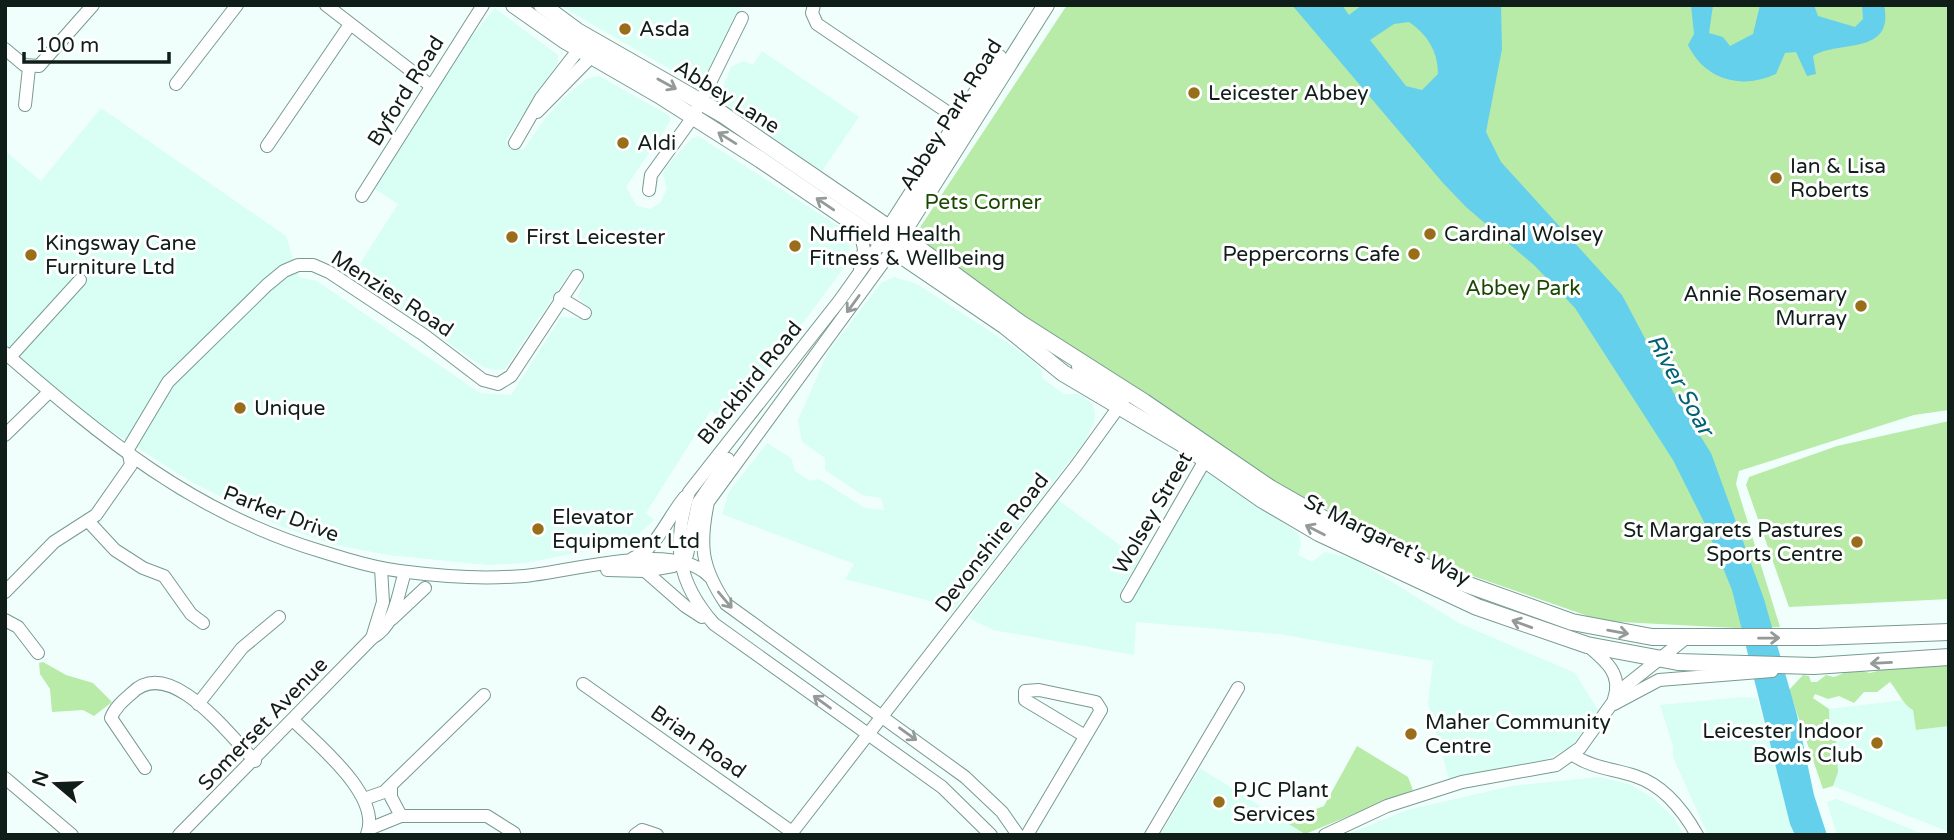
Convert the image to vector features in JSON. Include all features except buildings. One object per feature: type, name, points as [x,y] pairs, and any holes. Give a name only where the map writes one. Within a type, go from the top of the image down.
[{"type":"main road","name":"Abbey Lane","points":[[514,5],[538,12],[586,52],[693,117],[859,227],[891,239]]},
{"type":"main road","name":"Abbey Lane","points":[[520,5],[577,31],[672,87],[702,101],[891,239]]},
{"type":"main road","name":"Abbey Park Road","points":[[891,239],[1034,5]]},
{"type":"main road","name":"Abbey Park Road","points":[[963,123],[1046,5]]},
{"type":"main road","name":"St Margaret's Way","points":[[891,239],[1129,393],[1209,454],[1261,499],[1319,533],[1477,607],[1587,645],[1719,671],[1949,657]]},
{"type":"main road","name":"St Margaret's Way","points":[[891,239],[1063,373],[1118,407],[1209,454],[1300,507],[1449,578],[1572,622],[1633,634],[1721,638],[1949,632]]},
{"type":"street","points":[[27,67],[44,63],[93,5]]},
{"type":"street","points":[[176,84],[237,5]]},
{"type":"street","points":[[326,5],[349,26],[431,86]]},
{"type":"street","name":"Byford Road","points":[[362,196],[483,5]]},
{"type":"street","points":[[814,5],[811,13],[817,24],[963,123]]},
{"type":"street","points":[[649,190],[650,175],[693,117],[742,18]]},
{"type":"street","points":[[267,146],[349,26]]},
{"type":"street","points":[[577,31],[586,52]]},
{"type":"street","points":[[5,48],[27,67]]},
{"type":"street","points":[[515,143],[534,114],[586,52],[611,49]]},
{"type":"street","points":[[25,105],[27,67]]},
{"type":"street","points":[[859,227],[864,249],[859,274]]},
{"type":"street","name":"Blackbird Road","points":[[891,239],[859,274],[689,492],[680,519],[681,561],[686,585],[696,604],[714,624],[942,787],[973,814],[991,835]]},
{"type":"street","name":"Blackbird Road","points":[[891,239],[708,502],[702,538],[703,558],[709,576],[726,604],[965,777],[1002,811],[1018,835]]},
{"type":"street","name":"Menzies Road","points":[[130,457],[128,449],[168,382],[267,285],[290,268],[305,264],[329,272],[491,384],[505,382],[511,376],[577,276]]},
{"type":"street","points":[[8,355],[80,280]]},
{"type":"street","points":[[561,298],[585,313]]},
{"type":"street","points":[[1061,348],[1081,370],[1117,398],[1118,407]]},
{"type":"street","name":"Parker Drive","points":[[8,355],[48,393],[130,457],[232,518],[294,543],[381,568],[405,572],[495,577],[664,559],[694,564],[709,576]]},
{"type":"street","points":[[769,390],[781,400]]},
{"type":"street","points":[[5,435],[48,393]]},
{"type":"street","name":"Devonshire Road","points":[[882,715],[1076,466],[1129,393]]},
{"type":"street","name":"Blackbird Road","points":[[681,561],[690,548],[692,525],[705,490],[733,453],[745,447]]},
{"type":"street","name":"Wolsey Street","points":[[1128,596],[1209,454]]},
{"type":"street","points":[[5,592],[54,542],[89,522],[114,492],[131,465],[130,457]]},
{"type":"street","name":"Parker Drive","points":[[623,562],[645,554],[656,541],[667,518],[689,492]]},
{"type":"street","points":[[89,522],[115,550],[143,568],[164,576],[191,614],[203,623]]},
{"type":"street","name":"Parker Drive","points":[[592,567],[612,571],[645,571],[673,566],[681,561]]},
{"type":"street","name":"Somerset Avenue","points":[[372,638],[383,602],[381,568]]},
{"type":"street","points":[[645,571],[685,606],[714,624]]},
{"type":"street","points":[[391,620],[405,572]]},
{"type":"street","name":"Somerset Avenue","points":[[179,835],[255,761],[372,638],[382,633],[391,620],[425,588]]},
{"type":"street","points":[[198,704],[242,648],[279,617]]},
{"type":"street","points":[[5,620],[18,627],[38,653]]},
{"type":"street","points":[[1325,835],[1410,799],[1462,782],[1556,765],[1573,755],[1623,688],[1686,638]]},
{"type":"street","points":[[1587,645],[1615,674],[1617,690],[1611,705]]},
{"type":"street","points":[[1611,705],[1659,680],[1719,671]]},
{"type":"street","points":[[145,768],[113,724],[113,712],[136,689],[151,682],[170,684],[198,704],[255,761]]},
{"type":"street","name":"Brian Road","points":[[583,684],[791,833]]},
{"type":"street","points":[[1151,835],[1238,688]]},
{"type":"street","points":[[1027,835],[1101,710],[1096,702],[1039,690],[1026,691],[1025,699],[1085,736]]},
{"type":"street","points":[[364,799],[384,792],[391,786],[484,695]]},
{"type":"street","points":[[791,833],[882,715]]},
{"type":"street","points":[[294,721],[335,761],[364,799],[369,813],[368,832],[401,816],[487,816],[514,833]]},
{"type":"street","points":[[1573,755],[1593,765],[1649,782],[1682,810],[1697,835]]},
{"type":"street","points":[[5,778],[72,835]]},
{"type":"street","points":[[391,786],[391,797],[401,816]]},
{"type":"street","points":[[635,835],[642,830],[657,835]]},
{"type":"shaded area","points":[[559,5],[742,5],[701,87]]},
{"type":"shaded area","points":[[495,8],[558,55],[558,63],[506,140],[523,150],[546,117],[566,96],[588,78],[599,76],[670,116],[670,122],[626,187],[637,206],[650,209],[660,203],[667,189],[663,174],[665,168],[692,138],[698,136],[840,227],[850,242],[849,261],[727,425],[711,410],[646,513],[654,520],[630,542],[526,563],[488,565],[388,555],[331,544],[278,525],[193,483],[92,419],[48,386],[5,346],[5,151],[41,181],[101,108],[286,236],[299,277],[317,281],[480,393],[511,395],[561,317],[582,318],[588,307],[578,297],[583,279],[570,272],[505,369],[495,370],[483,367],[352,276],[398,204],[369,185],[431,86]]},
{"type":"shaded area","points":[[762,51],[859,117],[822,171],[718,100],[731,67],[743,61],[753,65]]},
{"type":"shaded area","points":[[894,277],[917,284],[1005,341],[1034,362],[1042,371],[1042,378],[1064,394],[1079,394],[1092,403],[1095,412],[1095,420],[1085,441],[951,613],[949,606],[845,579],[854,564],[722,514],[729,492],[767,443],[791,458],[795,471],[810,481],[819,479],[865,508],[884,510],[881,498],[862,495],[825,470],[825,458],[802,442],[798,420],[828,352],[881,283]]},
{"type":"shaded area","points":[[1205,471],[1298,533],[1301,544],[1298,555],[1312,562],[1325,552],[1354,559],[1459,623],[1575,673],[1598,710],[1570,748],[1546,759],[1449,779],[1428,704],[1433,661],[1279,634],[1136,622],[1134,655],[993,630],[969,618],[1058,500],[1121,546],[1143,553],[1123,587],[1135,593]]},
{"type":"shaded area","points":[[1741,697],[1757,698],[1795,835],[1708,835],[1673,757],[1673,746],[1660,705]]},
{"type":"shaded area","points":[[1912,699],[1916,730],[1949,726],[1949,832],[1833,786],[1829,709]]},
{"type":"shaded area","points":[[1200,768],[1305,834],[1160,835]]},
{"type":"shaded area","points":[[1598,777],[1629,784],[1653,798],[1674,818],[1684,835],[1346,835],[1407,810],[1511,786]]},
{"type":"shaded area","points":[[1837,799],[1925,835],[1837,835],[1827,802]]},
{"type":"green space","name":"Abbey Park","points":[[1067,5],[1949,5],[1949,410],[1914,415],[1739,471],[1736,484],[1780,627],[1736,628],[1602,621],[1447,567],[1281,487],[1032,324],[923,245],[919,229]]},
{"type":"green space","name":"St Margarets Pastures Sports Centre","points":[[1949,421],[1949,599],[1789,607],[1746,485],[1749,477],[1837,446]]},
{"type":"green space","points":[[43,662],[66,675],[93,683],[112,702],[94,716],[83,710],[52,712],[50,689],[40,674],[39,663]]},
{"type":"green space","points":[[1949,663],[1949,726],[1916,730],[1913,710],[1890,682],[1877,692],[1864,692],[1854,703],[1839,696],[1828,699],[1815,694],[1813,698],[1829,709],[1830,737],[1836,740],[1838,772],[1833,786],[1823,789],[1789,690],[1803,675],[1809,676],[1811,682],[1817,682],[1826,675],[1834,677],[1854,669],[1870,673],[1900,665]]},
{"type":"green space","points":[[1357,746],[1408,777],[1413,790],[1305,834],[1284,821],[1324,806]]},
{"type":"water","points":[[1292,5],[1342,5],[1349,15],[1362,5],[1501,5],[1502,49],[1486,132],[1501,162],[1622,295],[1677,399],[1711,453],[1764,599],[1797,715],[1814,795],[1827,835],[1795,835],[1790,824],[1732,590],[1705,524],[1673,460],[1575,308],[1535,266],[1466,207]],"holes":[[[1409,22],[1431,45],[1438,66],[1438,74],[1422,90],[1406,86],[1370,40],[1394,24]]]},
{"type":"water","points":[[1691,5],[1713,5],[1709,33],[1723,37],[1730,46],[1753,34],[1760,5],[1814,5],[1818,16],[1855,27],[1863,19],[1862,5],[1884,5],[1885,21],[1881,32],[1873,39],[1813,56],[1816,74],[1807,76],[1796,52],[1785,53],[1776,74],[1763,79],[1737,81],[1714,74],[1695,57],[1688,45],[1694,34]]},
{"type":"place","name":"Asda","points":[[625,29]]},
{"type":"place","name":"Leicester Abbey","points":[[1194,93]]},
{"type":"place","name":"Aldi","points":[[623,143]]},
{"type":"place","name":"Ian & Lisa Roberts","points":[[1776,178]]},
{"type":"place","name":"Cardinal Wolsey","points":[[1430,234]]},
{"type":"place","name":"First Leicester","points":[[512,237]]},
{"type":"place","name":"Nuffield Health Fitness & Wellbeing","points":[[795,246]]},
{"type":"place","name":"Peppercorns Cafe","points":[[1414,254]]},
{"type":"place","name":"Kingsway Cane Furniture Ltd","points":[[31,255]]},
{"type":"place","name":"Annie Rosemary Murray","points":[[1861,306]]},
{"type":"place","name":"Unique","points":[[240,408]]},
{"type":"place","name":"Elevator Equipment Ltd","points":[[538,529]]},
{"type":"place","name":"St Margarets Pastures Sports Centre","points":[[1857,542]]},
{"type":"place","name":"Maher Community Centre","points":[[1411,734]]},
{"type":"place","name":"Leicester Indoor Bowls Club","points":[[1877,743]]},
{"type":"place","name":"PJC Plant Services","points":[[1219,802]]},
{"type":"park label","name":"Pets Corner","points":[[983,202]]},
{"type":"water label","name":"River Soar","points":[[1680,385]]}]
